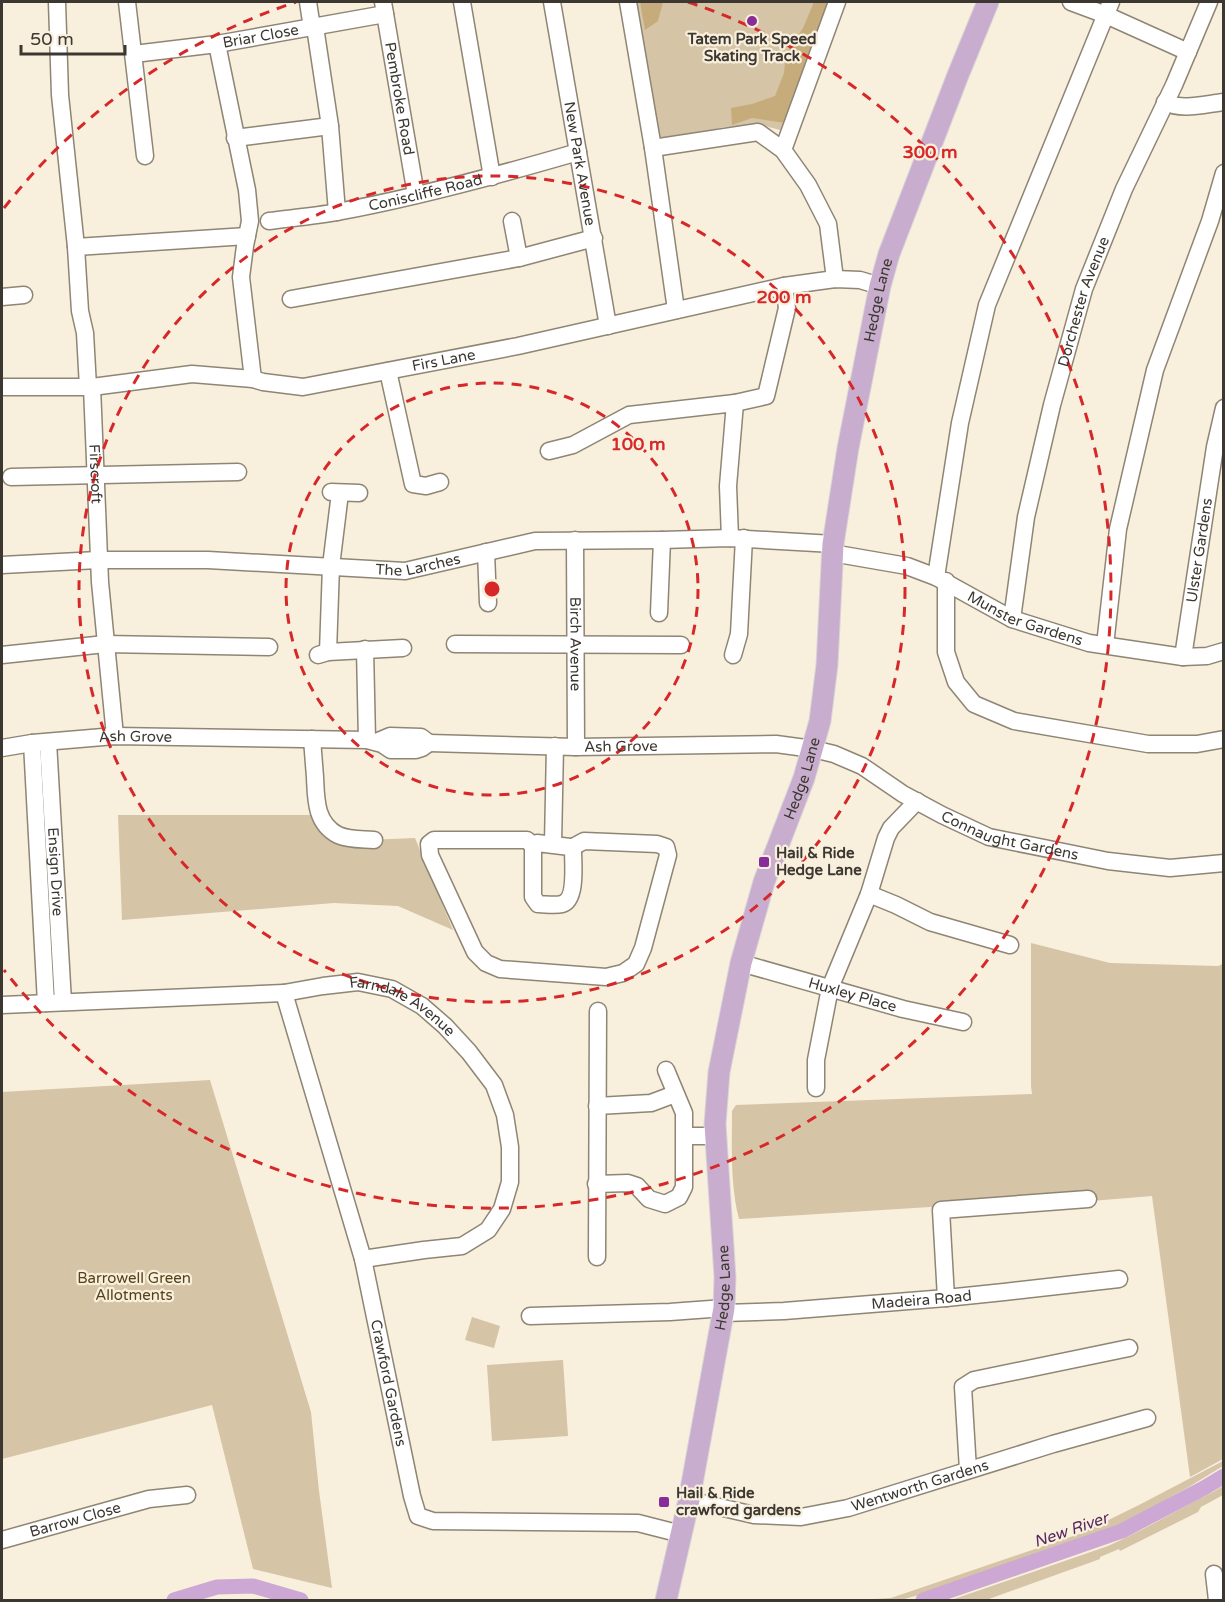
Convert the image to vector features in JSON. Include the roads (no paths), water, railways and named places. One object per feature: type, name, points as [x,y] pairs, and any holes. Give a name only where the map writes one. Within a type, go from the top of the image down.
[{"type":"main road","name":"Hedge Lane","points":[[666,1600],[688,1500],[724,1310],[725,1276],[715,1136],[719,1072],[741,963],[765,882],[804,778],[820,721],[827,665],[832,549],[848,448],[880,286],[893,243],[988,2]]},
{"type":"street","name":"Firscroft","points":[[57,2],[60,95],[76,247],[80,311],[85,333],[90,387],[97,474],[98,560],[115,735]]},
{"type":"street","points":[[127,2],[145,156]]},
{"type":"street","points":[[308,2],[330,126],[337,212]]},
{"type":"street","points":[[462,2],[492,177]]},
{"type":"street","name":"New Park Avenue","points":[[552,2],[608,326]]},
{"type":"street","points":[[628,2],[653,148],[676,310]]},
{"type":"street","points":[[783,150],[837,2]]},
{"type":"street","points":[[1071,2],[1109,8],[1188,52]]},
{"type":"street","name":"Dorchester Avenue","points":[[1012,619],[1026,517],[1052,405],[1084,289],[1124,189],[1209,2]]},
{"type":"street","name":"Briar Close","points":[[134,54],[217,44],[313,27],[384,8]]},
{"type":"street","name":"Pembroke Road","points":[[384,8],[416,195]]},
{"type":"street","points":[[1109,8],[987,304],[960,423],[941,579],[946,651],[956,682],[974,704],[1014,721],[1148,744],[1197,744],[1224,740]]},
{"type":"street","points":[[217,44],[247,190],[250,221],[241,277],[253,379]]},
{"type":"street","points":[[1165,102],[1172,106],[1184,106],[1224,102]]},
{"type":"street","points":[[235,138],[330,126]]},
{"type":"street","points":[[653,148],[758,132],[783,150],[808,185],[828,224],[835,279]]},
{"type":"street","name":"Coniscliffe Road","points":[[269,221],[337,212],[416,195],[578,153]]},
{"type":"street","points":[[1105,645],[1118,529],[1155,370],[1218,212],[1224,173]]},
{"type":"street","points":[[512,220],[519,258]]},
{"type":"street","points":[[76,247],[247,236]]},
{"type":"street","points":[[291,299],[519,258],[594,238]]},
{"type":"street","name":"Firs Lane","points":[[2,387],[90,387],[192,374],[253,379],[303,387],[518,346],[784,286],[835,279],[860,280],[880,286]]},
{"type":"street","points":[[549,451],[573,445],[629,416],[735,403],[766,396],[787,308],[784,286]]},
{"type":"street","points":[[2,297],[24,295]]},
{"type":"street","points":[[388,371],[413,484],[426,486],[440,482]]},
{"type":"street","points":[[733,655],[739,634],[737,538],[728,486],[735,403]]},
{"type":"street","name":"Ulster Gardens","points":[[1183,657],[1215,447],[1224,408]]},
{"type":"street","points":[[11,477],[238,472]]},
{"type":"street","points":[[359,493],[336,492],[322,653],[403,648]]},
{"type":"street","name":"The Larches","points":[[2,565],[98,560],[208,560],[405,571],[535,541],[575,540],[737,538],[832,549]]},
{"type":"street","name":"Birch Avenue","points":[[575,540],[576,747]]},
{"type":"street","points":[[659,613],[662,540]]},
{"type":"street","name":"Munster Gardens","points":[[832,549],[907,566],[941,579],[1012,619],[1089,642],[1183,657],[1207,656],[1224,651]]},
{"type":"street","points":[[486,552],[488,603]]},
{"type":"street","points":[[2,655],[105,644],[269,647]]},
{"type":"street","points":[[455,644],[681,645]]},
{"type":"street","points":[[365,649],[372,741]]},
{"type":"street","name":"Ash Grove","points":[[2,748],[115,735],[372,741],[390,736],[421,737],[429,743],[576,747],[776,744],[813,748]]},
{"type":"street","points":[[312,740],[317,807],[322,820],[337,834],[348,839],[374,840]]},
{"type":"street","name":"Ensign Drive","points":[[40,742],[55,1002]]},
{"type":"street","points":[[553,844],[555,746]]},
{"type":"street","name":"Connaught Gardens","points":[[813,748],[832,753],[862,766],[942,815],[989,837],[1108,861],[1170,868],[1224,863]]},
{"type":"street","points":[[816,1088],[816,1060],[830,988],[869,894],[886,838],[891,828],[917,801]]},
{"type":"street","points":[[533,846],[537,843],[571,848],[584,841],[657,844],[666,847],[668,855],[643,948],[636,964],[622,973],[606,977],[500,969],[486,963],[475,952],[430,855],[429,844],[434,840],[527,840],[533,846],[532,890],[533,897],[538,904],[562,904],[569,900],[572,891],[573,850],[571,848]]},
{"type":"street","points":[[869,894],[930,922],[1010,945]]},
{"type":"street","name":"Huxley Place","points":[[741,963],[903,1009],[963,1022]]},
{"type":"street","name":"Farndale Avenue","points":[[2,1005],[284,993],[358,982],[392,989],[422,1006],[469,1052],[494,1085],[505,1115],[510,1147],[510,1182],[502,1209],[488,1230],[462,1246],[363,1259]]},
{"type":"street","name":"Crawford Gardens","points":[[284,993],[363,1259],[418,1516],[433,1521],[638,1523],[681,1534]]},
{"type":"street","points":[[597,1257],[598,1011]]},
{"type":"street","points":[[596,1184],[628,1183],[637,1186],[649,1198],[665,1204],[679,1197],[684,1187],[684,1113],[666,1070]]},
{"type":"street","points":[[597,1106],[651,1103],[675,1094]]},
{"type":"street","points":[[685,1136],[715,1136]]},
{"type":"street","points":[[946,1298],[941,1210],[1088,1199]]},
{"type":"street","name":"Madeira Road","points":[[530,1316],[724,1310],[784,1311],[946,1298],[1119,1279]]},
{"type":"street","points":[[968,1470],[963,1387],[974,1380],[1129,1348]]},
{"type":"street","name":"Wentworth Gardens","points":[[688,1500],[754,1515],[801,1517],[848,1508],[1053,1444],[1148,1418]]},
{"type":"street","name":"Barrow Close","points":[[2,1540],[149,1499],[187,1496]]},
{"type":"street","points":[[1214,1574],[1217,1600]]},
{"type":"waterway","name":"New River","points":[[923,1600],[1122,1531],[1224,1476]]},
{"type":"waterway","name":"New River","points":[[174,1600],[217,1587],[253,1586],[301,1600]]},
{"type":"place","name":"Tatem Park Speed Skating Track","points":[[752,21]]},
{"type":"place","name":"Hail & Ride Hedge Lane","points":[[764,862]]},
{"type":"place","name":"Hail & Ride crawford gardens","points":[[664,1502]]},
{"type":"park label","name":"Barrowell Green Allotments","points":[[134,1286]]}]
